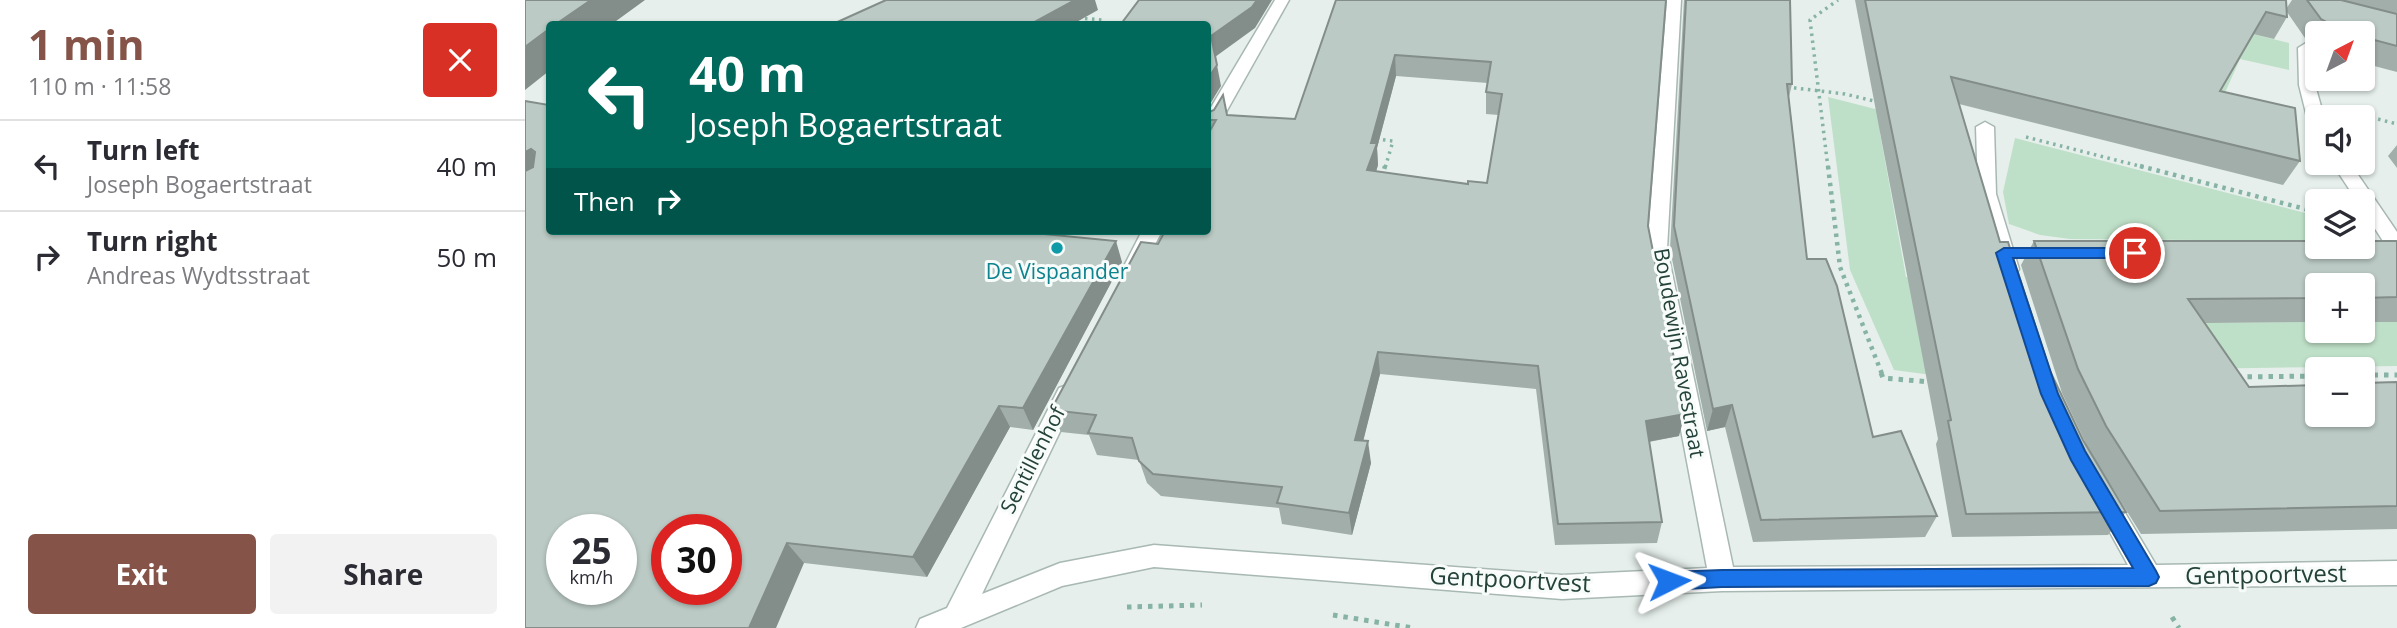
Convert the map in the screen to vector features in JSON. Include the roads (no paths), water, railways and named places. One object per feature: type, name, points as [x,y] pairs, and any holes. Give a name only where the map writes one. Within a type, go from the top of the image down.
[{"type":"street","points":[[1211,123],[1282,0]]},
{"type":"street","name":"Boudewijn Ravestraat","points":[[1674,0],[1657,249],[1722,579]]},
{"type":"street","points":[[1985,127],[1987,194],[2016,291]]},
{"type":"street","points":[[2348,175],[2392,250]]},
{"type":"street","points":[[1122,289],[1150,235]]},
{"type":"street","points":[[2004,253],[2031,253]]},
{"type":"street","name":"Sentillenhof","points":[[957,617],[1034,456],[1078,373]]},
{"type":"street","points":[[2091,478],[2149,577]]},
{"type":"street","name":"Gentpoortvest","points":[[930,628],[1060,575],[1154,556],[1562,587],[1722,579],[2397,573]]},
{"type":"place","name":"De Vispaander","points":[[1057,248]]}]
